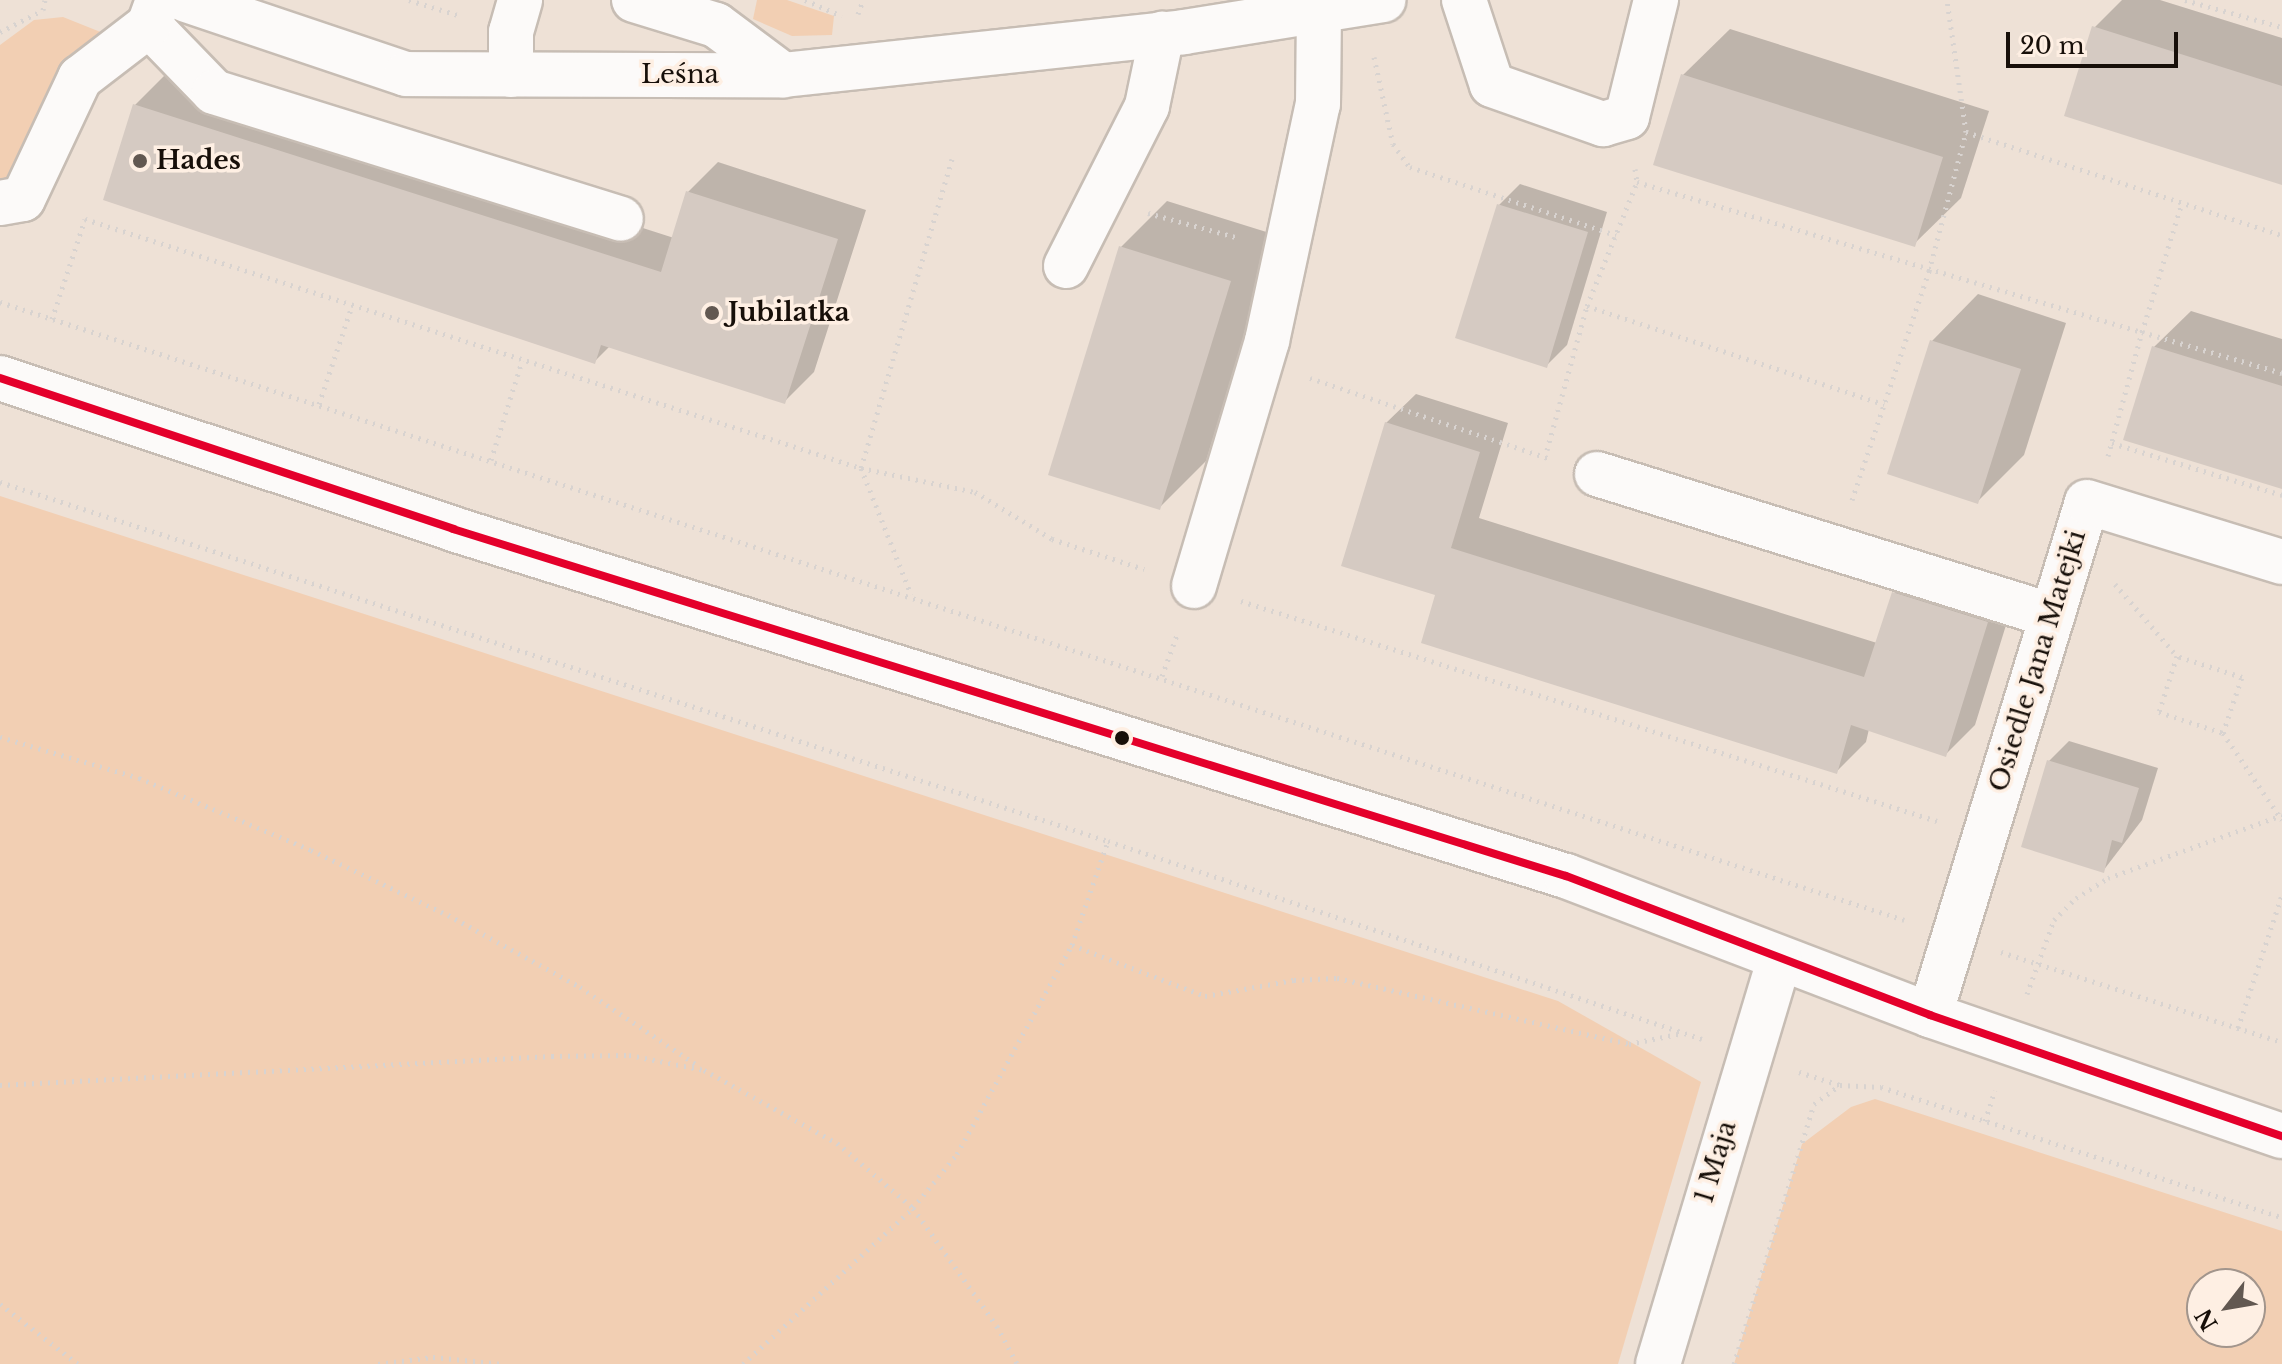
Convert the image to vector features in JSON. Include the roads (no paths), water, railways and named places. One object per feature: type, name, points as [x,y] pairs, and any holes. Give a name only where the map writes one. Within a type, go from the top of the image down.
[{"type":"street","name":"Leśna","points":[[186,0],[406,74],[511,75],[783,75],[1179,22],[1319,10],[1373,2]]},
{"type":"street","points":[[511,75],[511,32],[520,0]]},
{"type":"street","points":[[634,0],[716,25],[783,75]]},
{"type":"street","points":[[1464,0],[1492,85],[1603,124],[1627,117],[1656,0]]},
{"type":"street","points":[[1194,586],[1261,361],[1318,104],[1319,10]]},
{"type":"street","points":[[0,203],[23,199],[80,78],[154,12],[214,92],[621,219]]},
{"type":"street","points":[[1066,266],[1147,106],[1179,22]]},
{"type":"street","points":[[0,378],[453,529],[1566,876],[1779,960],[1930,1015],[2282,1136]]},
{"type":"street","points":[[1597,474],[2052,616]]},
{"type":"street","name":"Osiedle Jana Matejki","points":[[1930,1015],[2087,502],[2282,562]]},
{"type":"street","name":"1 Maja","points":[[1658,1364],[1779,960]]},
{"type":"place","name":"Hades","points":[[140,161]]},
{"type":"place","name":"Jubilatka","points":[[712,313]]}]
